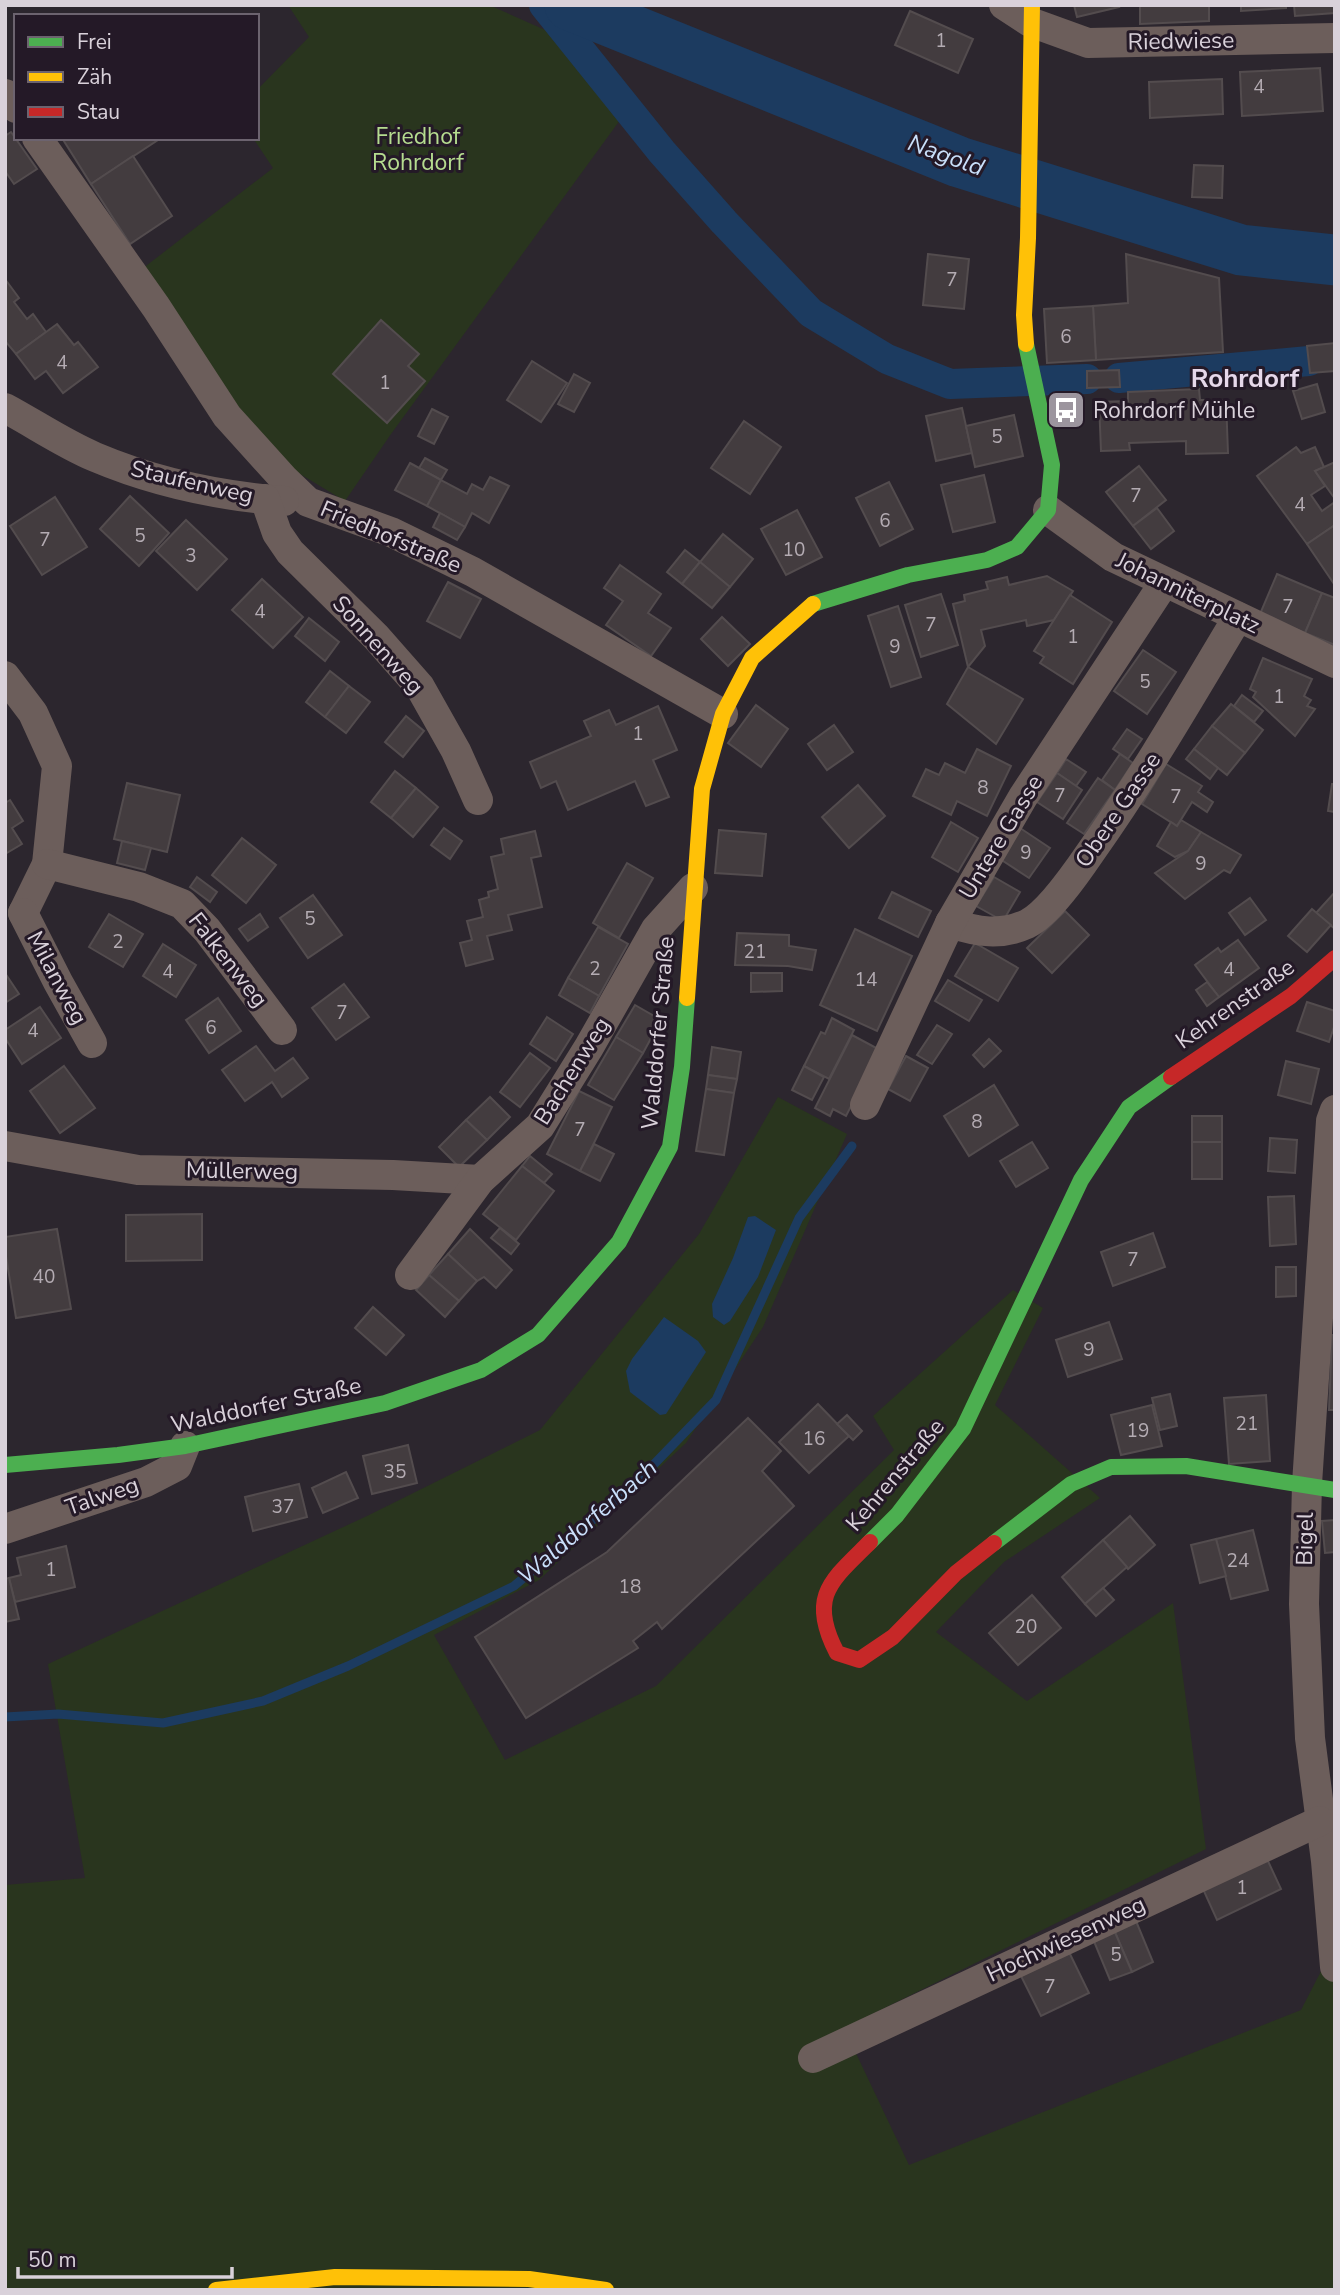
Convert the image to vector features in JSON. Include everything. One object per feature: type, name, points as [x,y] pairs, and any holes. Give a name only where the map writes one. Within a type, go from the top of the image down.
[{"type":"street","name":"Riedwiese","points":[[1004,5],[1031,13],[1088,43],[1335,37]]},
{"type":"street","points":[[1031,13],[1024,315],[1027,356],[1052,465],[1048,510]]},
{"type":"street","name":"Friedhofstraße","points":[[38,140],[156,307],[227,416],[308,502],[391,532],[473,572],[723,714]]},
{"type":"street","name":"Staufenweg","points":[[5,408],[95,457],[167,482],[265,499],[308,502]]},
{"type":"street","name":"Sonnenweg","points":[[265,499],[277,533],[290,552],[376,637],[420,687],[456,751],[478,800]]},
{"type":"street","name":"Johanniterplatz","points":[[1048,510],[1113,557],[1335,663]]},
{"type":"street","name":"Walddorfer Straße","points":[[5,1465],[185,1446],[385,1404],[481,1370],[538,1335],[619,1242],[670,1147],[682,1067],[702,789],[723,714],[752,658],[814,603],[908,575],[987,561],[1017,547],[1048,510]]},
{"type":"street","name":"Untere Gasse","points":[[865,1105],[950,923],[1023,797],[1164,583]]},
{"type":"street","name":"Obere Gasse","points":[[950,923],[969,929],[1000,933],[1030,923],[1064,890],[1119,812],[1238,618]]},
{"type":"street","points":[[5,676],[33,713],[57,766],[47,863],[14,909]]},
{"type":"street","name":"Falkenweg","points":[[47,863],[139,887],[182,904],[207,930],[282,1030]]},
{"type":"street","name":"Bachenweg","points":[[410,1275],[480,1180],[540,1126],[589,1047],[656,929],[693,888]]},
{"type":"street","name":"Milanweg","points":[[14,909],[92,1043]]},
{"type":"street","name":"Kehrenstraße","points":[[1321,1487],[1186,1466],[1111,1467],[1071,1483],[957,1573],[893,1637],[859,1660],[837,1653],[828,1636],[823,1601],[833,1579],[897,1515],[963,1429],[1081,1180],[1129,1107],[1201,1055],[1291,996],[1335,958]]},
{"type":"street","name":"Bigel","points":[[1335,1110],[1331,1135],[1321,1487],[1304,1604],[1310,1738],[1320,1821],[1330,1862],[1335,1967]]},
{"type":"street","name":"Müllerweg","points":[[5,1146],[138,1170],[351,1174],[480,1180]]},
{"type":"street","name":"Talweg","points":[[5,1529],[146,1482],[177,1466],[185,1446]]},
{"type":"street","name":"Hochwiesenweg","points":[[813,2058],[1320,1821]]},
{"type":"street","points":[[216,2290],[335,2277],[529,2279],[606,2290]]},
{"type":"green space","name":"Friedhof Rohrdorf","points":[[288,5],[489,5],[561,37],[623,116],[345,501],[275,459],[142,269],[273,168],[254,140],[259,140],[259,88],[309,37]]},
{"type":"green space","points":[[778,1097],[847,1134],[763,1327],[686,1443],[539,1580],[434,1635],[505,1760],[656,1686],[894,1450],[873,1416],[1013,1290],[1043,1308],[995,1405],[1100,1498],[1004,1562],[936,1632],[1027,1701],[1173,1603],[1206,1849],[844,2028],[909,2165],[1301,2010],[1335,1944],[1335,2290],[5,2290],[5,1885],[85,1878],[48,1664],[367,1516],[540,1430],[699,1234]]},
{"type":"water","points":[[755,1216],[776,1230],[758,1277],[730,1321],[724,1325],[713,1317],[712,1304],[748,1217]]},
{"type":"water","points":[[664,1317],[698,1341],[706,1352],[666,1414],[660,1415],[630,1392],[626,1371]]},
{"type":"building","points":[[1074,5],[1118,5],[1119,7],[1077,17]]},
{"type":"building","points":[[1140,5],[1209,5],[1209,21],[1140,24]]},
{"type":"building","points":[[1241,5],[1286,5],[1286,8],[1241,11]]},
{"type":"building","points":[[1294,5],[1335,5],[1335,13],[1295,16]]},
{"type":"building","points":[[910,11],[973,39],[958,73],[895,45]]},
{"type":"building","points":[[1320,68],[1323,111],[1242,116],[1240,72]]},
{"type":"building","points":[[1222,79],[1223,114],[1150,118],[1149,82]]},
{"type":"building","points":[[11,132],[14,140],[37,169],[14,184],[5,171],[5,136]]},
{"type":"building","points":[[63,140],[158,140],[91,184]]},
{"type":"building","points":[[133,156],[172,216],[130,244],[91,184]]},
{"type":"building","points":[[1194,165],[1223,166],[1222,198],[1192,197]]},
{"type":"building","points":[[928,254],[969,259],[964,309],[923,305]]},
{"type":"building","points":[[1126,254],[1219,278],[1223,352],[1096,360],[1093,306],[1128,303]]},
{"type":"building","points":[[5,279],[19,298],[14,302],[27,319],[33,314],[46,332],[16,354],[5,341]]},
{"type":"building","points":[[1093,306],[1096,360],[1047,363],[1044,309]]},
{"type":"building","points":[[381,320],[419,354],[408,366],[425,381],[387,423],[333,374]]},
{"type":"building","points":[[57,324],[74,345],[78,342],[98,367],[63,393],[46,371],[35,379],[16,354]]},
{"type":"building","points":[[1335,343],[1335,371],[1310,373],[1307,346]]},
{"type":"building","points":[[532,361],[567,383],[541,422],[507,400]]},
{"type":"building","points":[[1119,370],[1120,387],[1087,388],[1087,371]]},
{"type":"building","points":[[574,374],[590,383],[574,412],[558,404]]},
{"type":"building","points":[[1317,384],[1325,412],[1302,419],[1293,391]]},
{"type":"building","points":[[1199,389],[1200,400],[1226,400],[1228,453],[1186,454],[1186,441],[1129,443],[1130,450],[1101,451],[1099,402],[1128,401],[1128,392]]},
{"type":"building","points":[[962,408],[972,453],[936,461],[926,416]]},
{"type":"building","points":[[432,409],[448,417],[434,444],[418,436]]},
{"type":"building","points":[[1014,415],[1023,456],[975,467],[966,426]]},
{"type":"building","points":[[744,421],[781,447],[750,494],[711,468]]},
{"type":"building","points":[[1296,447],[1301,453],[1315,447],[1324,467],[1315,471],[1325,486],[1311,495],[1322,511],[1335,502],[1335,525],[1307,544],[1257,476]]},
{"type":"building","points":[[425,458],[447,470],[441,480],[419,468]]},
{"type":"building","points":[[1335,462],[1335,499],[1315,471]]},
{"type":"building","points":[[410,463],[441,480],[427,506],[395,490]]},
{"type":"building","points":[[1139,466],[1166,500],[1133,526],[1106,492]]},
{"type":"building","points":[[984,475],[995,522],[953,532],[941,485]]},
{"type":"building","points":[[490,477],[509,486],[489,523],[472,513],[465,527],[427,506],[441,480],[467,494],[472,484],[483,490]]},
{"type":"building","points":[[889,482],[913,529],[880,546],[856,498]]},
{"type":"building","points":[[130,496],[169,533],[139,566],[100,529]]},
{"type":"building","points":[[55,497],[87,547],[42,575],[10,526]]},
{"type":"building","points":[[1157,508],[1174,531],[1151,549],[1133,526]]},
{"type":"building","points":[[797,510],[822,557],[786,575],[761,529]]},
{"type":"building","points":[[440,513],[465,527],[457,540],[433,527]]},
{"type":"building","points":[[186,520],[227,559],[197,590],[156,551]]},
{"type":"building","points":[[1335,525],[1335,583],[1334,584],[1307,544]]},
{"type":"building","points":[[723,534],[753,559],[730,587],[700,562]]},
{"type":"building","points":[[685,550],[700,562],[682,584],[667,572]]},
{"type":"building","points":[[700,562],[730,587],[712,608],[682,584]]},
{"type":"building","points":[[620,565],[661,594],[648,613],[671,628],[651,656],[606,625],[623,601],[604,588]]},
{"type":"building","points":[[1277,574],[1322,593],[1305,633],[1260,614]]},
{"type":"building","points":[[1047,576],[1073,591],[1054,620],[1027,626],[1026,620],[981,630],[985,646],[968,667],[953,604],[965,601],[964,595],[988,589],[986,582],[1007,577],[1009,585]]},
{"type":"building","points":[[262,579],[303,617],[273,648],[232,610]]},
{"type":"building","points":[[448,582],[481,599],[460,638],[427,621]]},
{"type":"building","points":[[1322,593],[1335,598],[1335,645],[1305,633]]},
{"type":"building","points":[[941,594],[958,645],[921,657],[905,605]]},
{"type":"building","points":[[1070,595],[1112,622],[1073,684],[1040,663],[1044,657],[1034,651]]},
{"type":"building","points":[[898,606],[921,677],[891,687],[868,616]]},
{"type":"building","points":[[722,617],[750,644],[728,666],[701,639]]},
{"type":"building","points":[[309,618],[339,642],[325,661],[295,636]]},
{"type":"building","points":[[1143,650],[1176,672],[1147,714],[1114,691]]},
{"type":"building","points":[[1263,658],[1312,679],[1304,696],[1311,700],[1307,706],[1315,709],[1295,736],[1253,697],[1256,692],[1250,689]]},
{"type":"building","points":[[968,667],[1023,699],[996,744],[947,704]]},
{"type":"building","points":[[330,671],[349,686],[325,717],[306,702]]},
{"type":"building","points":[[349,686],[370,702],[346,733],[325,717]]},
{"type":"building","points":[[1242,695],[1263,711],[1254,722],[1234,706]]},
{"type":"building","points":[[1231,704],[1263,730],[1245,753],[1212,726]]},
{"type":"building","points":[[756,705],[788,729],[761,767],[728,743]]},
{"type":"building","points":[[658,706],[677,750],[653,760],[669,797],[646,806],[635,781],[568,810],[556,781],[541,788],[530,762],[591,736],[584,721],[609,710],[616,725]]},
{"type":"building","points":[[406,716],[424,731],[403,757],[385,742]]},
{"type":"building","points":[[834,725],[853,752],[827,770],[808,744]]},
{"type":"building","points":[[1212,726],[1245,753],[1227,775],[1194,749]]},
{"type":"building","points":[[1127,729],[1142,739],[1128,759],[1113,749]]},
{"type":"building","points":[[977,749],[1011,766],[987,816],[957,801],[951,815],[913,796],[926,769],[939,775],[945,763],[965,773]]},
{"type":"building","points":[[1194,749],[1218,768],[1210,779],[1186,759]]},
{"type":"building","points":[[1120,754],[1133,763],[1115,790],[1102,780]]},
{"type":"building","points":[[1066,759],[1086,772],[1076,786],[1057,773]]},
{"type":"building","points":[[1166,764],[1202,786],[1198,792],[1213,802],[1207,812],[1192,802],[1177,826],[1142,804]]},
{"type":"building","points":[[395,771],[416,788],[391,818],[371,802]]},
{"type":"building","points":[[1057,773],[1082,790],[1063,819],[1037,802]]},
{"type":"building","points":[[1098,778],[1115,790],[1084,834],[1067,823]]},
{"type":"building","points":[[127,783],[180,795],[167,852],[114,839]]},
{"type":"building","points":[[1332,784],[1335,784],[1335,812],[1328,811]]},
{"type":"building","points":[[858,785],[885,816],[849,848],[822,817]]},
{"type":"building","points":[[416,788],[438,807],[413,837],[391,818]]},
{"type":"building","points":[[10,800],[23,821],[12,828],[22,844],[5,854],[5,803]]},
{"type":"building","points":[[1181,820],[1201,832],[1188,851],[1175,857],[1157,846],[1171,822],[1177,826]]},
{"type":"building","points":[[951,822],[978,838],[958,872],[932,857]]},
{"type":"building","points":[[444,828],[462,841],[450,859],[431,845]]},
{"type":"building","points":[[1020,828],[1050,848],[1029,878],[1000,859]]},
{"type":"building","points":[[719,830],[766,834],[762,876],[715,873]]},
{"type":"building","points":[[535,831],[541,856],[531,858],[542,907],[508,915],[512,930],[487,936],[493,959],[466,966],[460,943],[472,940],[467,921],[483,917],[479,900],[489,897],[488,892],[498,889],[491,857],[504,854],[501,839]]},
{"type":"building","points":[[1201,832],[1241,855],[1230,873],[1224,870],[1185,899],[1155,873],[1188,851]]},
{"type":"building","points":[[242,838],[276,865],[246,903],[212,875]]},
{"type":"building","points":[[122,841],[151,848],[145,870],[117,863]]},
{"type":"building","points":[[627,863],[653,878],[619,938],[593,923]]},
{"type":"building","points":[[197,877],[217,892],[210,902],[190,887]]},
{"type":"building","points":[[994,877],[1020,892],[1003,921],[976,906]]},
{"type":"building","points":[[892,892],[931,911],[918,937],[879,918]]},
{"type":"building","points":[[1335,892],[1335,929],[1316,913]]},
{"type":"building","points":[[313,895],[342,935],[308,958],[280,918]]},
{"type":"building","points":[[1250,898],[1266,920],[1245,935],[1229,913]]},
{"type":"building","points":[[1312,909],[1331,925],[1307,952],[1288,936]]},
{"type":"building","points":[[1065,911],[1089,935],[1052,973],[1027,948]]},
{"type":"building","points":[[109,914],[143,934],[123,967],[89,947]]},
{"type":"building","points":[[260,914],[268,927],[248,941],[239,929]]},
{"type":"building","points":[[598,927],[628,944],[599,996],[568,978]]},
{"type":"building","points":[[855,929],[912,956],[877,1031],[820,1005]]},
{"type":"building","points":[[737,933],[789,935],[789,946],[816,950],[812,970],[788,966],[735,965]]},
{"type":"building","points":[[1238,940],[1259,968],[1219,997],[1195,965],[1218,948],[1221,952]]},
{"type":"building","points":[[975,943],[1018,968],[998,1001],[955,976]]},
{"type":"building","points":[[163,944],[196,965],[176,997],[143,976]]},
{"type":"building","points":[[5,973],[19,994],[5,1003]]},
{"type":"building","points":[[751,973],[782,973],[782,991],[751,992]]},
{"type":"building","points":[[568,978],[599,996],[590,1013],[559,995]]},
{"type":"building","points":[[948,980],[982,1000],[969,1021],[935,1001]]},
{"type":"building","points":[[1207,982],[1219,997],[1207,1006],[1196,990]]},
{"type":"building","points":[[344,984],[369,1017],[336,1040],[312,1008]]},
{"type":"building","points":[[218,998],[241,1031],[209,1053],[186,1020]]},
{"type":"building","points":[[1307,1002],[1335,1011],[1335,1024],[1329,1042],[1297,1031]]},
{"type":"building","points":[[635,1005],[661,1020],[643,1053],[616,1037]]},
{"type":"building","points":[[40,1007],[61,1038],[22,1064],[5,1038],[5,1030]]},
{"type":"building","points":[[547,1017],[573,1034],[556,1061],[530,1044]]},
{"type":"building","points":[[832,1018],[854,1030],[829,1079],[804,1066],[821,1032],[825,1034]]},
{"type":"building","points":[[937,1025],[952,1034],[932,1064],[917,1055]]},
{"type":"building","points":[[852,1035],[880,1050],[846,1116],[833,1109],[830,1116],[815,1108]]},
{"type":"building","points":[[616,1037],[643,1053],[614,1100],[588,1085]]},
{"type":"building","points":[[989,1039],[1001,1051],[984,1067],[973,1055]]},
{"type":"building","points":[[256,1046],[275,1071],[293,1058],[308,1078],[282,1097],[272,1082],[245,1101],[222,1070]]},
{"type":"building","points":[[712,1047],[741,1052],[737,1079],[708,1075]]},
{"type":"building","points":[[530,1053],[550,1068],[520,1107],[500,1092]]},
{"type":"building","points":[[906,1056],[928,1068],[910,1101],[888,1089]]},
{"type":"building","points":[[1286,1061],[1319,1069],[1311,1104],[1278,1095]]},
{"type":"building","points":[[64,1066],[95,1108],[60,1133],[30,1091]]},
{"type":"building","points":[[804,1066],[824,1077],[812,1100],[792,1090]]},
{"type":"building","points":[[708,1075],[737,1079],[734,1093],[706,1089]]},
{"type":"building","points":[[994,1085],[1018,1125],[969,1156],[944,1116]]},
{"type":"building","points":[[706,1089],[734,1093],[724,1155],[696,1151]]},
{"type":"building","points":[[579,1091],[612,1107],[580,1171],[547,1154]]},
{"type":"building","points":[[490,1097],[510,1117],[487,1140],[466,1120]]},
{"type":"building","points":[[1192,1116],[1222,1116],[1222,1142],[1192,1142]]},
{"type":"building","points":[[466,1120],[487,1140],[459,1167],[439,1147]]},
{"type":"building","points":[[1270,1138],[1297,1140],[1295,1173],[1268,1171]]},
{"type":"building","points":[[1032,1142],[1048,1168],[1016,1187],[1000,1161]]},
{"type":"building","points":[[1192,1142],[1222,1142],[1222,1179],[1192,1179]]},
{"type":"building","points":[[594,1144],[614,1154],[600,1181],[580,1171]]},
{"type":"building","points":[[530,1156],[552,1174],[544,1183],[522,1166]]},
{"type":"building","points":[[522,1166],[554,1191],[516,1240],[483,1214]]},
{"type":"building","points":[[1294,1196],[1296,1244],[1270,1246],[1268,1197]]},
{"type":"building","points":[[202,1214],[202,1260],[126,1261],[126,1215]]},
{"type":"building","points":[[500,1228],[519,1244],[511,1254],[491,1238]]},
{"type":"building","points":[[57,1229],[71,1309],[16,1318],[5,1237]]},
{"type":"building","points":[[470,1229],[512,1270],[496,1288],[484,1277],[477,1281],[448,1254]]},
{"type":"building","points":[[1153,1233],[1165,1267],[1113,1286],[1101,1252]]},
{"type":"building","points":[[448,1254],[477,1281],[459,1301],[429,1275]]},
{"type":"building","points":[[1276,1267],[1296,1267],[1296,1296],[1276,1297]]},
{"type":"building","points":[[429,1275],[459,1301],[445,1317],[416,1290]]},
{"type":"building","points":[[373,1307],[404,1335],[386,1355],[355,1328]]},
{"type":"building","points":[[1109,1322],[1122,1359],[1068,1377],[1056,1340]]},
{"type":"building","points":[[1332,1335],[1335,1335],[1335,1410],[1329,1410]]},
{"type":"building","points":[[1170,1394],[1177,1426],[1160,1430],[1152,1398]]},
{"type":"building","points":[[1266,1395],[1270,1461],[1229,1464],[1224,1398]]},
{"type":"building","points":[[818,1404],[849,1436],[809,1473],[779,1442]]},
{"type":"building","points":[[1152,1405],[1162,1446],[1121,1455],[1111,1415]]},
{"type":"building","points":[[847,1415],[862,1431],[853,1440],[837,1424]]},
{"type":"building","points":[[748,1418],[781,1451],[762,1471],[794,1506],[662,1629],[657,1622],[633,1641],[638,1648],[526,1718],[475,1637],[607,1552]]},
{"type":"building","points":[[408,1445],[417,1483],[372,1494],[363,1456]]},
{"type":"building","points":[[346,1472],[358,1498],[323,1513],[312,1488]]},
{"type":"building","points":[[299,1484],[307,1517],[253,1531],[245,1497]]},
{"type":"building","points":[[1130,1516],[1155,1545],[1128,1569],[1103,1540]]},
{"type":"building","points":[[1335,1520],[1335,1552],[1325,1553],[1322,1521]]},
{"type":"building","points":[[1253,1530],[1268,1590],[1231,1599],[1216,1539]]},
{"type":"building","points":[[1216,1539],[1226,1576],[1200,1583],[1191,1545]]},
{"type":"building","points":[[1103,1540],[1127,1567],[1085,1604],[1062,1577]]},
{"type":"building","points":[[66,1546],[75,1587],[15,1602],[9,1578],[21,1575],[17,1558]]},
{"type":"building","points":[[9,1578],[19,1619],[5,1622],[5,1579]]},
{"type":"building","points":[[1103,1588],[1114,1600],[1096,1616],[1085,1604]]},
{"type":"building","points":[[1032,1595],[1061,1628],[1018,1665],[989,1633]]},
{"type":"building","points":[[1267,1859],[1281,1889],[1217,1920],[1203,1889]]},
{"type":"building","points":[[1136,1921],[1153,1962],[1132,1972],[1114,1930]]},
{"type":"building","points":[[1114,1930],[1132,1972],[1110,1980],[1093,1939]]},
{"type":"building","points":[[1069,1952],[1089,1993],[1041,2016],[1021,1976]]},
{"type":"waterway","points":[[544,5],[662,152],[811,313],[887,359],[950,384],[1087,379]]},
{"type":"waterway","name":"Nagold","points":[[570,5],[959,162],[1241,250],[1335,260]]},
{"type":"waterway","points":[[1119,378],[1309,361]]},
{"type":"waterway","name":"Walddorferbach","points":[[5,1717],[58,1714],[163,1723],[263,1701],[348,1666],[514,1586],[632,1487],[716,1400],[799,1218],[852,1146]]},
{"type":"traffic: fast","points":[[813,604],[908,575],[987,560],[1017,547],[1048,510],[1052,465],[1026,344]]},
{"type":"traffic: fast","points":[[5,1465],[185,1446],[385,1403],[481,1370],[538,1335],[619,1242],[670,1147],[682,1067],[687,998]]},
{"type":"traffic: fast","points":[[870,1542],[897,1515],[963,1429],[1081,1180],[1129,1107],[1171,1077]]},
{"type":"traffic: fast","points":[[994,1543],[1071,1484],[1111,1467],[1186,1466],[1335,1490]]},
{"type":"traffic: slow","points":[[1026,344],[1024,315],[1032,5]]},
{"type":"traffic: slow","points":[[687,998],[702,789],[723,714],[752,658],[813,604]]},
{"type":"traffic: slow","points":[[216,2290],[335,2277],[529,2279],[606,2290]]},
{"type":"traffic: jam","points":[[1171,1077],[1291,996],[1335,958]]},
{"type":"traffic: jam","points":[[870,1542],[835,1579],[824,1603],[828,1633],[837,1653],[859,1660],[893,1637],[956,1573],[994,1543]]},
{"type":"place","name":"Rohrdorf Mühle","points":[[1066,410]]},
{"type":"district","name":"Rohrdorf","points":[[1245,378]]}]
